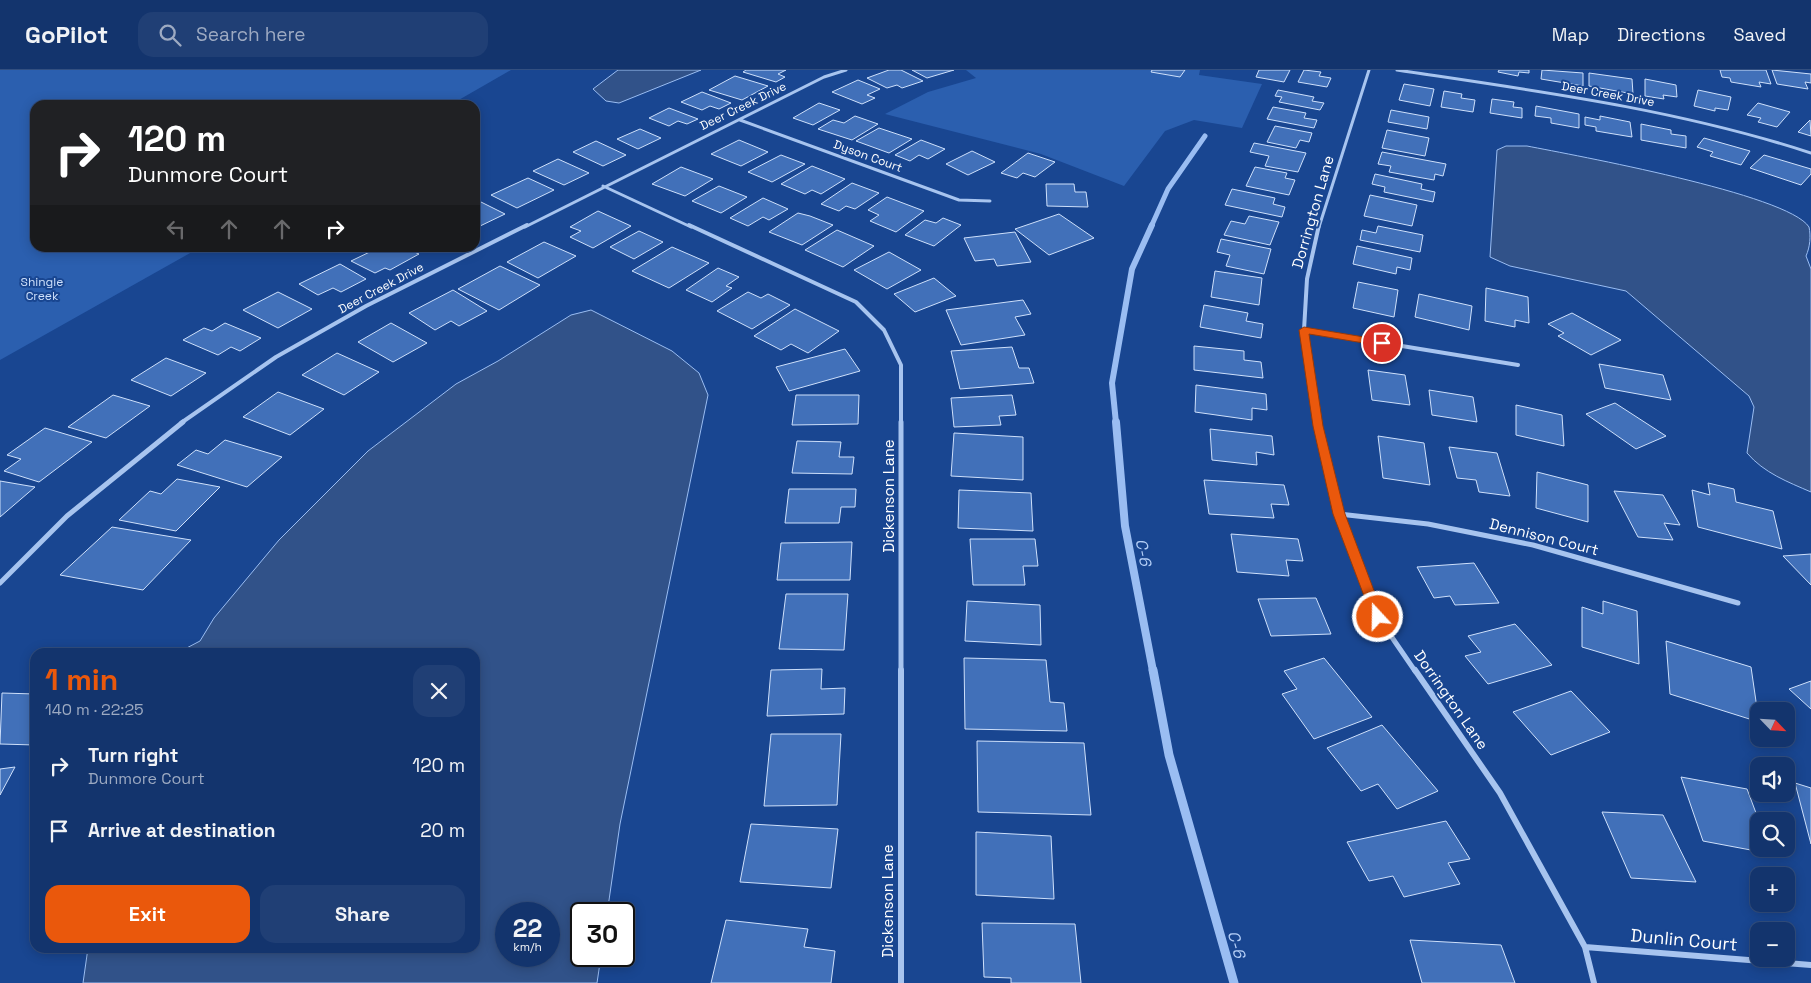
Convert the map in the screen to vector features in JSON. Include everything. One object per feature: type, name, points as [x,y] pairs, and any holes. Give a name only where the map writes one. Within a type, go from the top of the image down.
[{"type":"street","name":"Deer Creek Drive","points":[[480,248],[824,77],[846,70]]},
{"type":"street","name":"Dorrington Lane","points":[[1369,70],[1316,236],[1307,278],[1304,330],[1318,426],[1339,514],[1378,617],[1500,793],[1585,947],[1594,983]]},
{"type":"street","name":"Deer Creek Drive","points":[[1398,70],[1627,107],[1715,125],[1811,153]]},
{"type":"street","name":"Dyson Court","points":[[740,120],[959,200],[990,201]]},
{"type":"street","name":"Dickenson Lane","points":[[603,186],[856,302],[884,330],[901,365],[900,983]]},
{"type":"street","name":"Deer Creek Drive","points":[[0,584],[67,516],[176,428],[276,357],[366,306],[473,252]]},
{"type":"street","points":[[1304,330],[1518,365]]},
{"type":"street","name":"Dennison Court","points":[[1339,514],[1428,524],[1533,545],[1738,603]]},
{"type":"street","name":"Dunlin Court","points":[[1585,947],[1811,966]]},
{"type":"green space","name":"Shingle Creek","points":[[0,70],[511,70],[459,100],[30,100],[30,252],[192,252],[0,360]]},
{"type":"green space","points":[[966,70],[1200,70],[1199,75],[1262,84],[1242,128],[1194,120],[1165,131],[1124,186],[1041,154],[885,114],[928,92],[976,78]]},
{"type":"shaded area","points":[[618,70],[701,70],[619,103],[606,101],[593,89]]},
{"type":"shaded area","points":[[1506,146],[1527,146],[1588,158],[1723,189],[1793,214],[1809,227],[1810,242],[1806,256],[1811,269],[1811,492],[1785,481],[1761,466],[1747,453],[1754,407],[1749,396],[1626,291],[1510,266],[1490,257],[1497,150]]},
{"type":"shaded area","points":[[591,310],[672,351],[699,373],[708,395],[620,824],[609,902],[570,902],[570,967],[599,967],[597,983],[83,983],[87,953],[480,953],[480,648],[187,648],[200,641],[214,618],[279,540],[368,451],[456,384],[498,361],[571,315]]},
{"type":"building","points":[[746,70],[786,70],[778,74],[785,77],[776,82],[743,72]]},
{"type":"building","points":[[889,70],[901,70],[923,81],[902,88],[897,85],[887,88],[867,78]]},
{"type":"building","points":[[912,70],[954,70],[927,78]]},
{"type":"building","points":[[1152,70],[1185,70],[1180,77],[1151,72]]},
{"type":"building","points":[[1259,70],[1290,70],[1284,82],[1256,77]]},
{"type":"building","points":[[1304,70],[1321,72],[1319,76],[1331,78],[1327,87],[1298,82]]},
{"type":"building","points":[[1499,70],[1529,70],[1529,73],[1519,72],[1518,76],[1498,72]]},
{"type":"building","points":[[1542,70],[1583,73],[1583,86],[1541,79]]},
{"type":"building","points":[[1720,70],[1766,70],[1771,84],[1759,82],[1761,87],[1731,82],[1730,78],[1722,77]]},
{"type":"building","points":[[1772,70],[1811,74],[1811,83],[1805,82],[1808,89],[1777,84]]},
{"type":"building","points":[[1589,73],[1632,79],[1633,94],[1589,86]]},
{"type":"building","points":[[735,76],[768,86],[742,100],[709,90]]},
{"type":"building","points":[[1645,79],[1676,85],[1677,97],[1663,95],[1664,99],[1645,96]]},
{"type":"building","points":[[858,80],[880,89],[867,95],[875,98],[862,104],[832,92]]},
{"type":"building","points":[[1404,84],[1434,89],[1430,106],[1399,100]]},
{"type":"building","points":[[1278,90],[1314,97],[1312,101],[1324,103],[1320,110],[1279,102],[1282,97],[1275,96]]},
{"type":"building","points":[[1698,90],[1731,97],[1728,110],[1715,108],[1715,111],[1694,106]]},
{"type":"building","points":[[1444,91],[1462,94],[1461,98],[1475,100],[1473,112],[1441,107]]},
{"type":"building","points":[[702,92],[731,103],[719,109],[710,106],[702,110],[681,102]]},
{"type":"building","points":[[1492,99],[1514,102],[1513,107],[1522,108],[1522,118],[1490,113]]},
{"type":"building","points":[[819,103],[840,110],[813,125],[793,118]]},
{"type":"building","points":[[1758,103],[1790,112],[1777,127],[1758,122],[1761,118],[1747,115]]},
{"type":"building","points":[[1536,106],[1579,114],[1579,128],[1551,123],[1551,118],[1535,116]]},
{"type":"building","points":[[1273,107],[1306,113],[1304,118],[1317,120],[1314,128],[1267,119]]},
{"type":"building","points":[[669,108],[698,119],[687,124],[678,121],[669,126],[649,118]]},
{"type":"building","points":[[1391,110],[1429,117],[1427,129],[1388,122]]},
{"type":"building","points":[[855,116],[878,124],[852,140],[818,129],[833,120],[844,123]]},
{"type":"building","points":[[1600,116],[1630,122],[1632,137],[1596,131],[1596,127],[1585,125],[1585,117],[1600,120]]},
{"type":"building","points":[[1810,120],[1811,136],[1798,132]]},
{"type":"building","points":[[1641,124],[1671,130],[1671,134],[1686,136],[1686,148],[1641,140]]},
{"type":"building","points":[[1275,126],[1312,133],[1309,142],[1300,140],[1296,148],[1267,142]]},
{"type":"building","points":[[879,128],[912,139],[889,153],[856,141]]},
{"type":"building","points":[[640,129],[661,138],[638,149],[617,139]]},
{"type":"building","points":[[1387,130],[1429,138],[1425,156],[1382,148]]},
{"type":"building","points":[[1704,138],[1750,151],[1741,165],[1710,156],[1713,152],[1697,147]]},
{"type":"building","points":[[739,140],[768,152],[741,166],[711,154]]},
{"type":"building","points":[[921,140],[945,149],[928,159],[919,155],[910,161],[895,155]]},
{"type":"building","points":[[596,141],[626,155],[603,166],[573,152]]},
{"type":"building","points":[[1254,143],[1306,153],[1298,172],[1265,166],[1269,156],[1250,152]]},
{"type":"building","points":[[972,151],[995,162],[968,175],[946,164]]},
{"type":"building","points":[[1382,152],[1446,164],[1443,176],[1435,174],[1434,180],[1389,172],[1391,166],[1378,164]]},
{"type":"building","points":[[1028,153],[1055,162],[1035,177],[1023,173],[1017,178],[1001,173]]},
{"type":"building","points":[[781,155],[805,164],[772,182],[748,172]]},
{"type":"building","points":[[1764,155],[1811,169],[1811,174],[1801,185],[1750,168]]},
{"type":"building","points":[[558,159],[589,173],[564,185],[533,171]]},
{"type":"building","points":[[812,166],[845,179],[821,194],[812,190],[805,194],[781,184]]},
{"type":"building","points":[[681,167],[713,179],[685,196],[652,184]]},
{"type":"building","points":[[1255,167],[1287,173],[1285,178],[1295,180],[1289,195],[1246,186]]},
{"type":"building","points":[[1375,174],[1422,184],[1421,189],[1435,192],[1433,202],[1384,192],[1385,187],[1372,184]]},
{"type":"building","points":[[528,178],[554,190],[517,208],[491,195]]},
{"type":"building","points":[[852,183],[879,193],[855,209],[846,206],[839,211],[821,204]]},
{"type":"building","points":[[1046,184],[1074,184],[1075,192],[1086,192],[1088,207],[1047,206]]},
{"type":"building","points":[[719,186],[747,197],[721,213],[692,201]]},
{"type":"building","points":[[1232,189],[1275,198],[1273,204],[1285,207],[1282,217],[1225,205]]},
{"type":"building","points":[[1370,195],[1417,205],[1412,226],[1364,216]]},
{"type":"building","points":[[887,197],[924,211],[896,232],[870,221],[879,215],[868,210]]},
{"type":"building","points":[[763,198],[788,209],[769,220],[763,217],[748,226],[730,218]]},
{"type":"building","points":[[480,202],[505,214],[480,226]]},
{"type":"building","points":[[598,211],[631,226],[593,248],[570,237],[581,231],[570,227]]},
{"type":"building","points":[[798,213],[833,225],[802,245],[769,232]]},
{"type":"building","points":[[1059,214],[1094,238],[1049,255],[1015,229]]},
{"type":"building","points":[[1249,216],[1279,222],[1270,245],[1224,235],[1231,221],[1245,224]]},
{"type":"building","points":[[943,218],[961,225],[934,246],[905,235],[925,220],[936,223]]},
{"type":"building","points":[[1378,226],[1423,235],[1420,252],[1360,240],[1362,230],[1376,233]]},
{"type":"building","points":[[837,230],[874,246],[843,267],[805,250]]},
{"type":"building","points":[[639,231],[663,242],[634,259],[610,247]]},
{"type":"building","points":[[1015,232],[1031,262],[997,266],[994,259],[975,261],[964,238]]},
{"type":"building","points":[[1221,239],[1271,249],[1264,274],[1226,266],[1230,255],[1217,252]]},
{"type":"building","points":[[544,242],[576,256],[538,278],[507,262]]},
{"type":"building","points":[[1357,246],[1412,258],[1410,270],[1397,267],[1396,274],[1353,264]]},
{"type":"building","points":[[672,247],[709,263],[669,288],[632,271]]},
{"type":"building","points":[[370,252],[414,252],[419,254],[390,270],[385,268],[375,273],[351,261]]},
{"type":"building","points":[[889,252],[921,270],[887,289],[854,270]]},
{"type":"building","points":[[340,264],[366,279],[341,292],[333,288],[318,295],[299,284]]},
{"type":"building","points":[[500,266],[540,285],[499,310],[458,289]]},
{"type":"building","points":[[718,268],[739,277],[726,286],[732,288],[712,302],[686,290]]},
{"type":"building","points":[[1215,271],[1262,278],[1259,305],[1211,297]]},
{"type":"building","points":[[934,278],[956,296],[915,312],[894,294]]},
{"type":"building","points":[[1358,282],[1398,290],[1394,317],[1353,308]]},
{"type":"building","points":[[1486,288],[1528,297],[1529,323],[1515,320],[1515,327],[1485,321]]},
{"type":"building","points":[[453,290],[487,311],[459,326],[451,321],[435,330],[409,313]]},
{"type":"building","points":[[278,292],[312,309],[278,328],[243,310]]},
{"type":"building","points":[[748,292],[761,298],[768,294],[790,305],[752,329],[717,311]]},
{"type":"building","points":[[1419,294],[1472,306],[1469,330],[1415,317]]},
{"type":"building","points":[[1023,300],[1031,314],[1015,317],[1025,335],[961,345],[946,310]]},
{"type":"building","points":[[1204,305],[1248,313],[1246,321],[1263,324],[1261,338],[1200,327]]},
{"type":"building","points":[[795,309],[839,331],[808,353],[791,344],[781,350],[754,336]]},
{"type":"building","points":[[1572,313],[1621,340],[1591,355],[1558,336],[1564,333],[1548,324]]},
{"type":"building","points":[[225,323],[261,338],[240,351],[231,347],[218,355],[183,340],[204,328],[212,331]]},
{"type":"building","points":[[391,323],[427,343],[393,362],[358,342]]},
{"type":"building","points":[[1194,346],[1244,351],[1244,360],[1261,362],[1263,378],[1194,370]]},
{"type":"building","points":[[1012,347],[1019,368],[1029,368],[1034,383],[960,389],[951,351]]},
{"type":"building","points":[[845,349],[860,371],[789,391],[776,367]]},
{"type":"building","points":[[337,353],[379,372],[344,395],[302,375]]},
{"type":"building","points":[[166,358],[206,373],[171,396],[131,380]]},
{"type":"building","points":[[1599,364],[1663,375],[1671,400],[1605,388]]},
{"type":"building","points":[[1368,370],[1405,375],[1410,405],[1372,400]]},
{"type":"building","points":[[1196,385],[1266,394],[1267,410],[1252,408],[1252,420],[1195,412]]},
{"type":"building","points":[[1429,390],[1473,397],[1477,422],[1432,415]]},
{"type":"building","points":[[278,392],[324,409],[290,435],[243,417]]},
{"type":"building","points":[[113,395],[150,406],[106,438],[68,427]]},
{"type":"building","points":[[796,395],[859,395],[858,424],[792,425]]},
{"type":"building","points":[[1012,395],[1016,415],[999,416],[1001,425],[954,427],[951,398]]},
{"type":"building","points":[[1615,403],[1666,436],[1636,449],[1586,414]]},
{"type":"building","points":[[1516,405],[1562,415],[1564,446],[1516,435]]},
{"type":"building","points":[[45,428],[92,442],[39,482],[4,471],[21,459],[7,455]]},
{"type":"building","points":[[1210,429],[1272,436],[1274,455],[1256,452],[1257,465],[1212,460]]},
{"type":"building","points":[[954,433],[1023,437],[1023,480],[951,476]]},
{"type":"building","points":[[1378,436],[1424,443],[1430,485],[1383,478]]},
{"type":"building","points":[[225,440],[282,457],[247,487],[177,465],[196,450],[208,454]]},
{"type":"building","points":[[797,441],[841,442],[839,457],[854,457],[852,474],[792,473]]},
{"type":"building","points":[[1449,447],[1497,453],[1510,496],[1479,492],[1476,480],[1457,478]]},
{"type":"building","points":[[1537,472],[1588,485],[1588,522],[1536,508]]},
{"type":"building","points":[[177,479],[220,487],[176,531],[119,520],[150,491],[161,494]]},
{"type":"building","points":[[1204,480],[1284,485],[1289,505],[1271,504],[1274,518],[1209,514]]},
{"type":"building","points":[[0,481],[35,487],[0,517]]},
{"type":"building","points":[[1708,483],[1734,489],[1736,502],[1773,511],[1782,549],[1698,527],[1692,490],[1710,495]]},
{"type":"building","points":[[789,489],[856,489],[855,507],[841,507],[839,523],[785,523]]},
{"type":"building","points":[[959,490],[1031,493],[1033,531],[958,528]]},
{"type":"building","points":[[1614,491],[1663,495],[1680,525],[1664,523],[1673,540],[1638,537]]},
{"type":"building","points":[[112,527],[191,540],[143,590],[60,575]]},
{"type":"building","points":[[1231,534],[1298,539],[1303,561],[1286,560],[1289,576],[1237,572]]},
{"type":"building","points":[[970,539],[1035,539],[1038,566],[1023,566],[1025,585],[973,585]]},
{"type":"building","points":[[852,542],[850,580],[777,580],[781,543]]},
{"type":"building","points":[[1811,554],[1811,585],[1783,556]]},
{"type":"building","points":[[1474,563],[1499,603],[1455,605],[1450,596],[1434,598],[1417,567]]},
{"type":"building","points":[[786,594],[848,594],[844,650],[779,649]]},
{"type":"building","points":[[1316,598],[1331,634],[1271,636],[1258,599]]},
{"type":"building","points":[[967,601],[1040,605],[1041,645],[965,641]]},
{"type":"building","points":[[1603,601],[1637,611],[1639,664],[1582,647],[1582,607],[1603,614]]},
{"type":"building","points":[[1515,624],[1552,665],[1488,684],[1465,656],[1481,652],[1468,636]]},
{"type":"building","points":[[1666,641],[1751,667],[1756,702],[1750,702],[1750,719],[1670,694]]},
{"type":"building","points":[[964,658],[1046,660],[1050,702],[1064,703],[1067,731],[965,729]]},
{"type":"building","points":[[1324,658],[1372,717],[1314,739],[1282,694],[1297,689],[1284,671]]},
{"type":"building","points":[[822,669],[821,689],[845,688],[844,714],[767,716],[771,670]]},
{"type":"building","points":[[1811,681],[1811,709],[1789,689]]},
{"type":"building","points":[[1571,691],[1610,732],[1551,755],[1513,712]]},
{"type":"building","points":[[2,693],[30,694],[30,745],[0,744]]},
{"type":"building","points":[[1382,725],[1438,791],[1397,809],[1378,784],[1361,791],[1327,748]]},
{"type":"building","points":[[771,734],[841,734],[837,805],[764,806]]},
{"type":"building","points":[[977,741],[1084,743],[1091,815],[978,812]]},
{"type":"building","points":[[15,767],[0,795],[0,769]]},
{"type":"building","points":[[1681,777],[1747,789],[1750,802],[1752,802],[1756,812],[1750,812],[1750,850],[1703,841]]},
{"type":"building","points":[[1795,783],[1811,788],[1811,844]]},
{"type":"building","points":[[1602,812],[1663,815],[1696,882],[1631,878]]},
{"type":"building","points":[[1446,821],[1470,859],[1448,863],[1460,884],[1404,897],[1393,876],[1369,881],[1347,842]]},
{"type":"building","points":[[751,824],[838,829],[831,888],[740,882]]},
{"type":"building","points":[[976,832],[1051,836],[1054,899],[976,895]]},
{"type":"building","points":[[726,920],[808,929],[804,947],[835,951],[831,983],[711,983]]},
{"type":"building","points":[[982,923],[1075,924],[1081,983],[1011,983],[1011,978],[984,977]]},
{"type":"building","points":[[1410,940],[1501,945],[1515,983],[1422,983]]},
{"type":"waterway","name":"C-6","points":[[1151,227],[1168,189],[1205,136]]},
{"type":"waterway","name":"C-6","points":[[1116,423],[1112,383],[1132,269],[1152,225]]},
{"type":"waterway","name":"C-6","points":[[1116,422],[1125,526],[1153,671]]},
{"type":"waterway","name":"C-6","points":[[1153,670],[1169,755],[1234,983]]},
{"type":"route","points":[[1378,617],[1339,514],[1318,426],[1304,330],[1382,343]]}]
